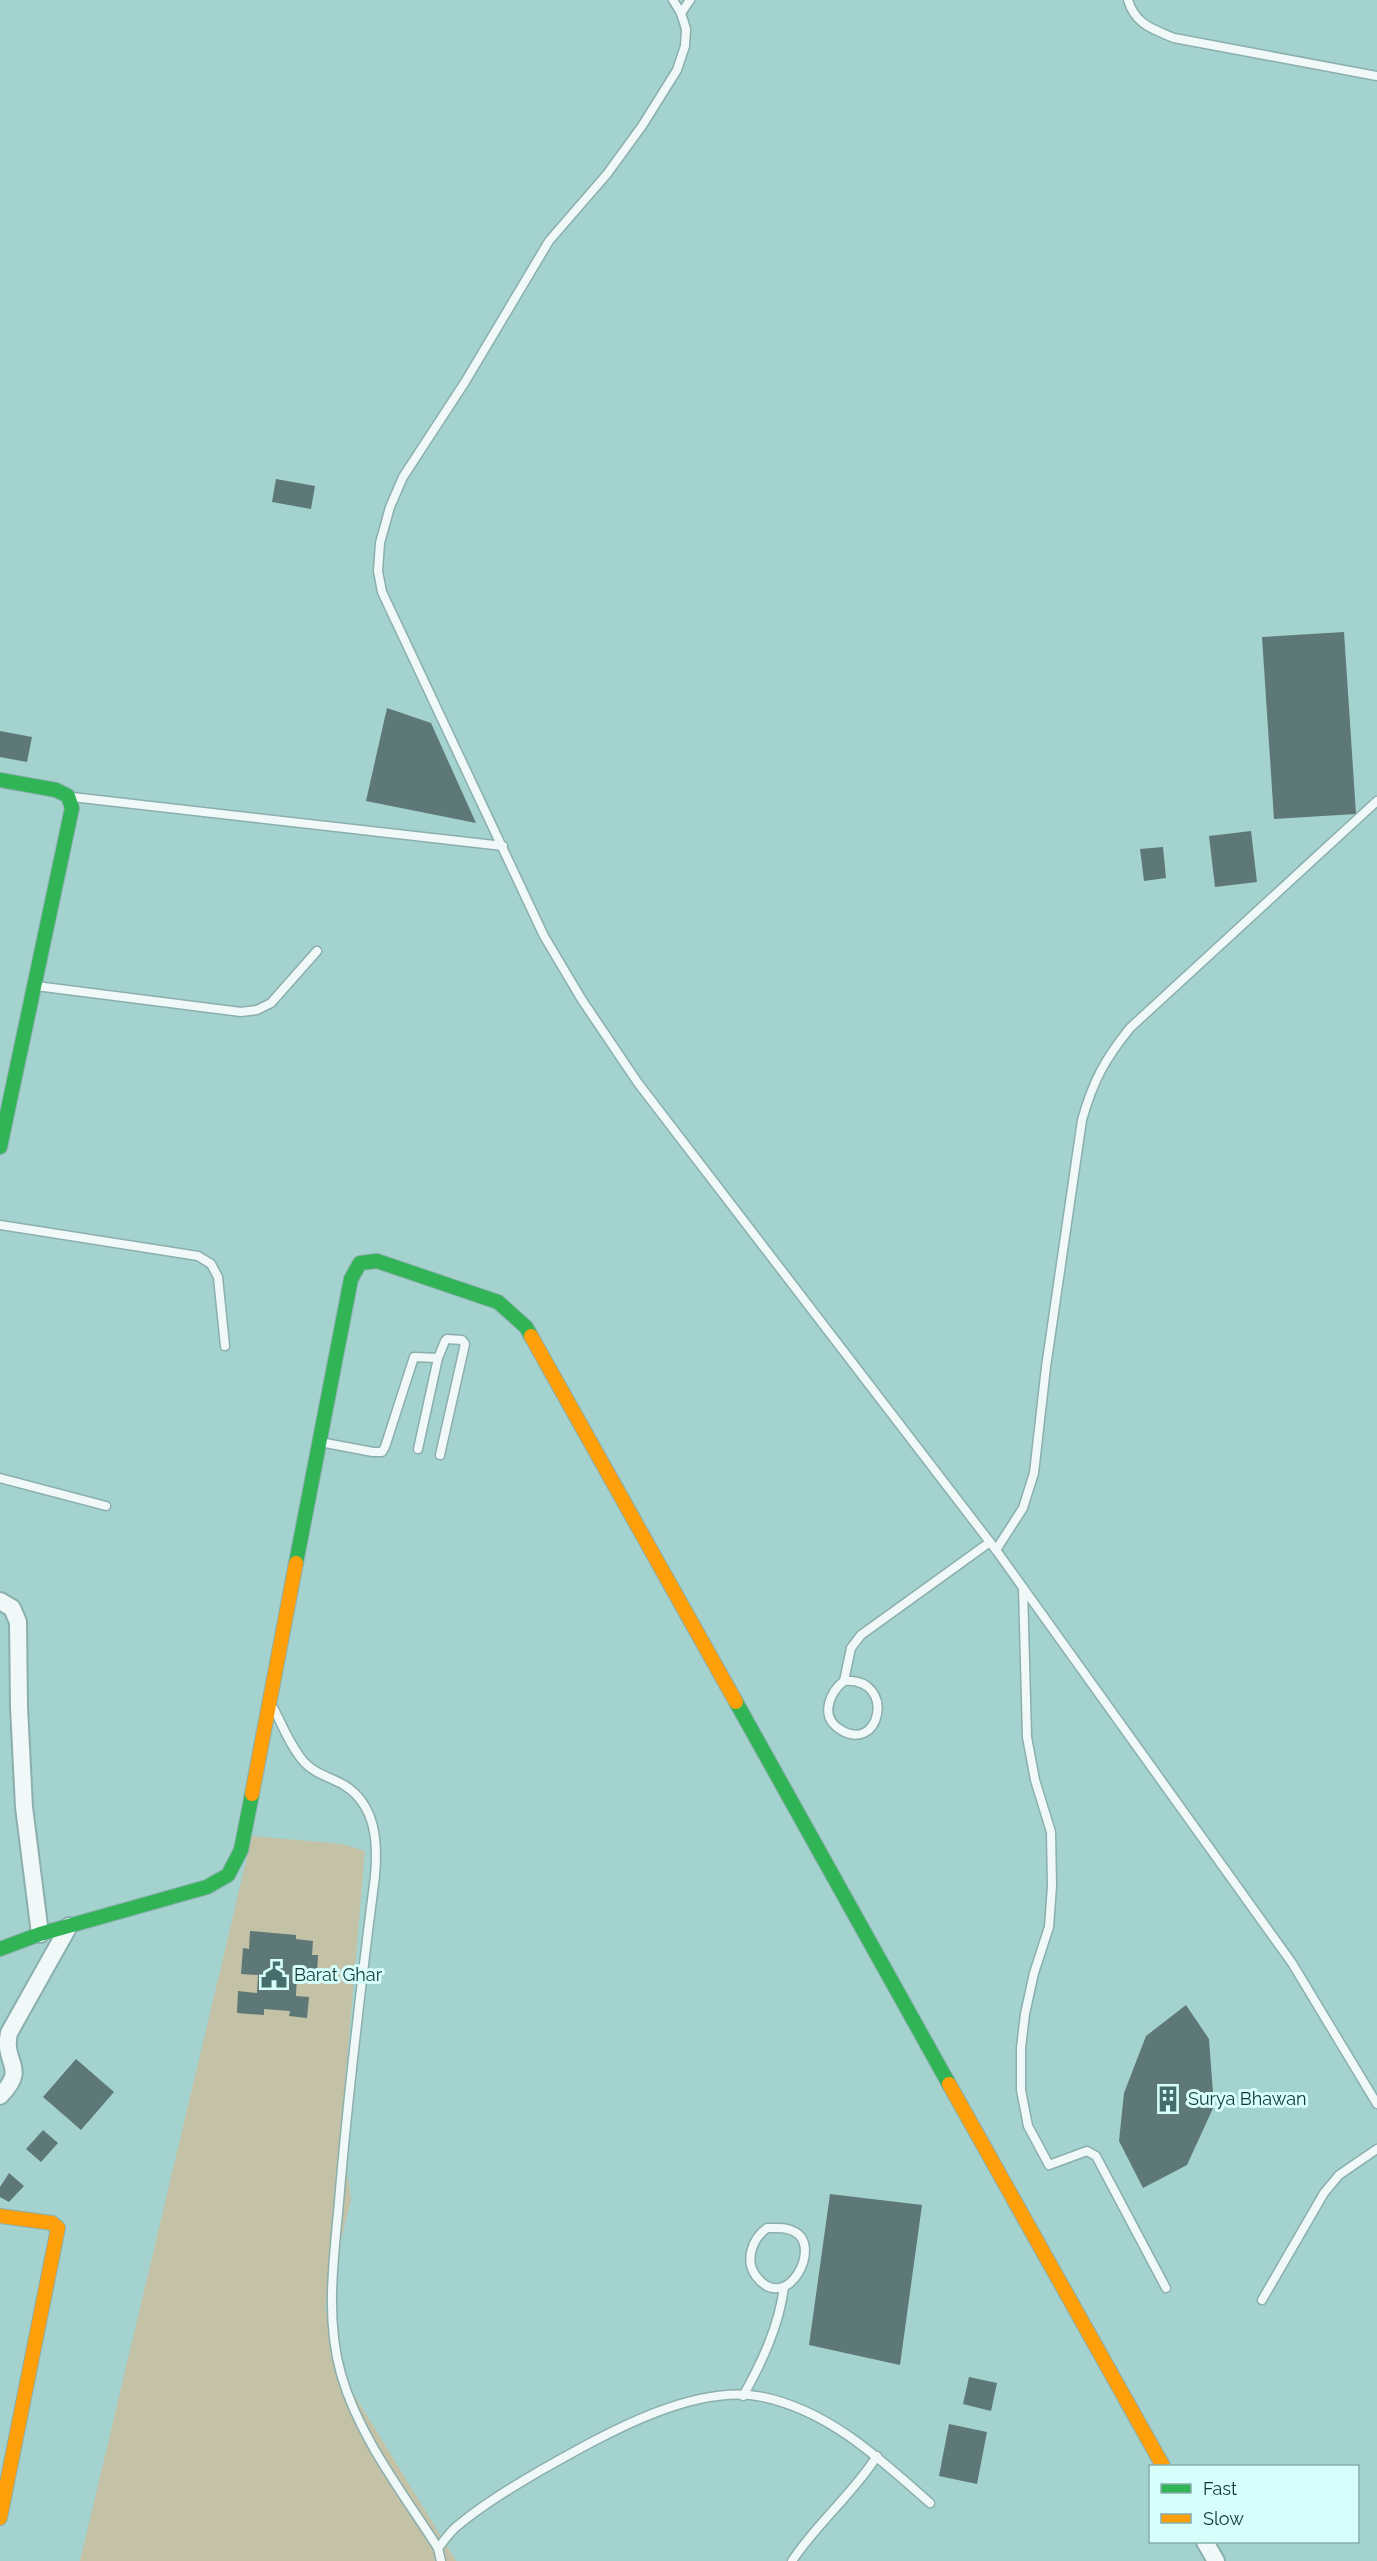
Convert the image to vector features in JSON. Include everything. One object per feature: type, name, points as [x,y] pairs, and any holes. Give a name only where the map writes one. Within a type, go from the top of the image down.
[{"type":"street","points":[[0,780],[56,789],[68,796],[72,808],[0,1147]]},
{"type":"street","points":[[0,1949],[40,1934],[207,1887],[228,1875],[241,1850],[351,1279],[360,1263],[377,1261],[498,1302],[526,1327],[1162,2465]]},
{"type":"street","points":[[0,1600],[12,1608],[18,1622],[24,1797],[40,1934]]},
{"type":"street","points":[[0,2096],[12,2084],[15,2076],[15,2067],[7,2044],[9,2033],[69,1926]]},
{"type":"street","points":[[0,2216],[52,2223],[58,2228],[0,2518]]},
{"type":"street","points":[[1206,2543],[1216,2561]]},
{"type":"lane","points":[[673,0],[681,13],[686,29],[685,46],[678,70],[614,164],[563,223],[536,262],[465,382],[402,477],[390,507],[380,543],[378,571],[387,606],[544,936],[582,1000],[638,1083],[996,1550],[1292,1963],[1377,2104]]},
{"type":"lane","points":[[681,13],[690,0]]},
{"type":"lane","points":[[1128,0],[1131,11],[1143,25],[1174,38],[1377,76]]},
{"type":"lane","points":[[68,796],[503,846]]},
{"type":"lane","points":[[996,1550],[1023,1508],[1034,1473],[1046,1367],[1081,1130],[1092,1086],[1101,1067],[1130,1028],[1377,801]]},
{"type":"lane","points":[[36,986],[242,1012],[257,1010],[271,1003],[317,951]]},
{"type":"lane","points":[[0,1225],[198,1256],[212,1264],[218,1276],[225,1346]]},
{"type":"lane","points":[[418,1449],[438,1358],[447,1339],[464,1342],[460,1370],[440,1455]]},
{"type":"lane","points":[[320,1442],[382,1452],[386,1447],[414,1358],[438,1358]]},
{"type":"lane","points":[[0,1478],[106,1506]]},
{"type":"lane","points":[[844,1682],[853,1681],[874,1692],[878,1707],[876,1721],[871,1729],[861,1734],[850,1734],[836,1727],[828,1709],[832,1693],[844,1682],[851,1648],[861,1635],[990,1542]]},
{"type":"lane","points":[[1023,1588],[1027,1737],[1035,1780],[1051,1832],[1053,1886],[1049,1927],[1034,1973],[1025,2014],[1021,2048],[1024,2109],[1028,2126],[1049,2165],[1087,2151],[1096,2156],[1166,2288]]},
{"type":"lane","points":[[269,1700],[294,1748],[304,1762],[315,1772],[344,1785],[357,1796],[366,1808],[375,1828],[377,1859],[345,2125],[333,2279],[333,2326],[341,2373],[355,2409],[374,2446],[438,2548],[441,2561]]},
{"type":"lane","points":[[1262,2300],[1324,2193],[1339,2175],[1377,2149]]},
{"type":"lane","points":[[743,2396],[771,2338],[781,2309],[784,2287],[799,2275],[803,2261],[803,2241],[797,2233],[782,2228],[767,2228],[759,2234],[752,2246],[753,2272],[766,2284],[776,2288],[784,2287]]},
{"type":"lane","points":[[438,2548],[455,2528],[515,2486],[576,2451],[637,2419],[702,2398],[764,2397],[812,2414],[851,2436],[877,2456],[930,2504]]},
{"type":"lane","points":[[792,2561],[808,2536],[857,2484],[877,2456]]},
{"type":"shaded area","points":[[252,1836],[343,1844],[365,1851],[341,2130],[351,2199],[325,2307],[347,2383],[456,2561],[80,2561]]},
{"type":"building","points":[[276,479],[315,486],[311,509],[272,502]]},
{"type":"building","points":[[1344,632],[1356,814],[1274,819],[1262,637]]},
{"type":"building","points":[[387,708],[431,723],[476,823],[366,801]]},
{"type":"building","points":[[0,731],[32,737],[27,762],[0,757]]},
{"type":"building","points":[[1251,831],[1257,882],[1215,887],[1209,836]]},
{"type":"building","points":[[1163,847],[1166,878],[1144,881],[1140,849]]},
{"type":"building","name":"Barat Ghar","points":[[250,1931],[296,1935],[296,1939],[313,1941],[312,1955],[318,1955],[317,1975],[297,1974],[296,1996],[309,1997],[307,2018],[289,2016],[290,2011],[264,2009],[264,2015],[237,2013],[238,1991],[257,1993],[258,1975],[241,1974],[243,1948],[249,1949]]},
{"type":"building","name":"Surya Bhawan","points":[[1186,2005],[1209,2039],[1214,2106],[1187,2165],[1143,2188],[1119,2141],[1124,2093],[1146,2036]]},
{"type":"building","points":[[76,2059],[114,2092],[81,2130],[43,2097]]},
{"type":"building","points":[[43,2130],[58,2143],[41,2162],[26,2149]]},
{"type":"building","points":[[9,2173],[24,2186],[9,2202],[0,2197],[0,2187]]},
{"type":"building","points":[[830,2194],[922,2205],[900,2365],[809,2345]]},
{"type":"building","points":[[969,2377],[997,2383],[991,2411],[963,2404]]},
{"type":"building","points":[[949,2424],[987,2432],[977,2484],[939,2476]]},
{"type":"traffic: fast","points":[[0,780],[56,790],[68,796],[72,808],[0,1147]]},
{"type":"traffic: fast","points":[[296,1563],[351,1279],[360,1263],[377,1261],[498,1302],[526,1327],[531,1336]]},
{"type":"traffic: fast","points":[[736,1702],[949,2084]]},
{"type":"traffic: fast","points":[[0,1949],[40,1934],[207,1887],[228,1875],[241,1850],[252,1794]]},
{"type":"traffic: slow","points":[[531,1336],[736,1702]]},
{"type":"traffic: slow","points":[[252,1794],[296,1563]]},
{"type":"traffic: slow","points":[[949,2084],[1162,2465]]},
{"type":"traffic: slow","points":[[0,2216],[52,2223],[58,2228],[0,2518]]},
{"type":"place","name":"Barat Ghar","points":[[274,1975]]},
{"type":"place","name":"Surya Bhawan","points":[[1168,2099]]}]
